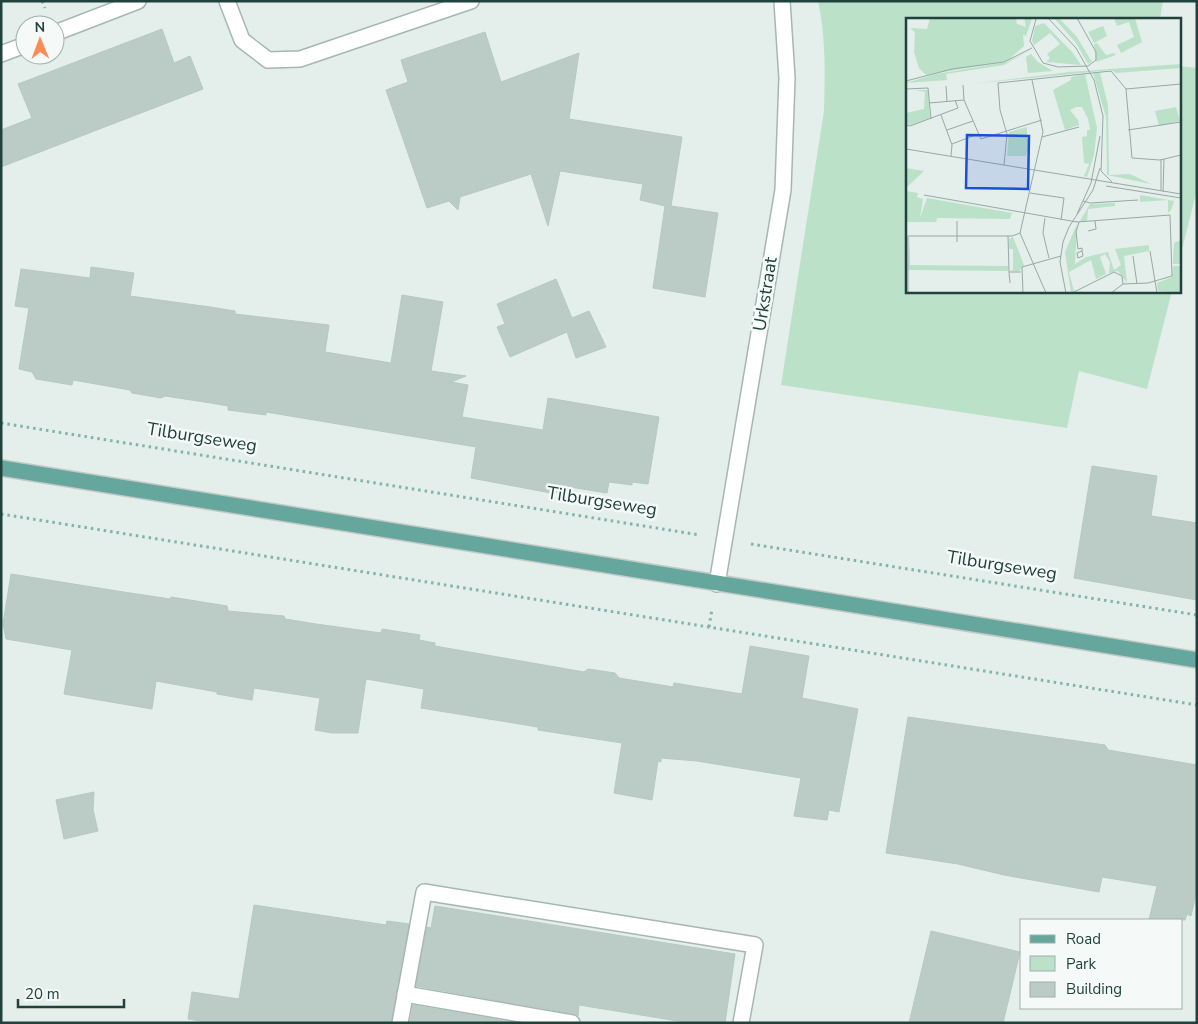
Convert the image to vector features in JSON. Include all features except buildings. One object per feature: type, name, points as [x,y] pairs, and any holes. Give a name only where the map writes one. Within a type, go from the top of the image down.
[{"type":"main road","points":[[1,468],[1197,660]]},
{"type":"street","points":[[65,29],[138,1]]},
{"type":"street","points":[[227,1],[242,40],[268,60],[300,59],[471,1]]},
{"type":"street","name":"Urkstraat","points":[[717,584],[783,190],[787,78],[782,1]]},
{"type":"street","points":[[1,54],[15,49]]},
{"type":"street","points":[[400,1023],[424,892],[755,945],[741,1023]]},
{"type":"street","points":[[405,994],[572,1023]]},
{"type":"path","name":"Tilburgseweg","points":[[1,423],[1197,615]]},
{"type":"path","points":[[1,514],[1197,705]]},
{"type":"green space","points":[[818,1],[1163,1],[1160,18],[906,18],[906,292],[1172,292],[1147,389],[1079,371],[1067,428],[781,385],[824,111],[825,69],[821,15]]},
{"type":"green space","points":[[1180,66],[1197,68],[1197,190],[1180,257]]}]
